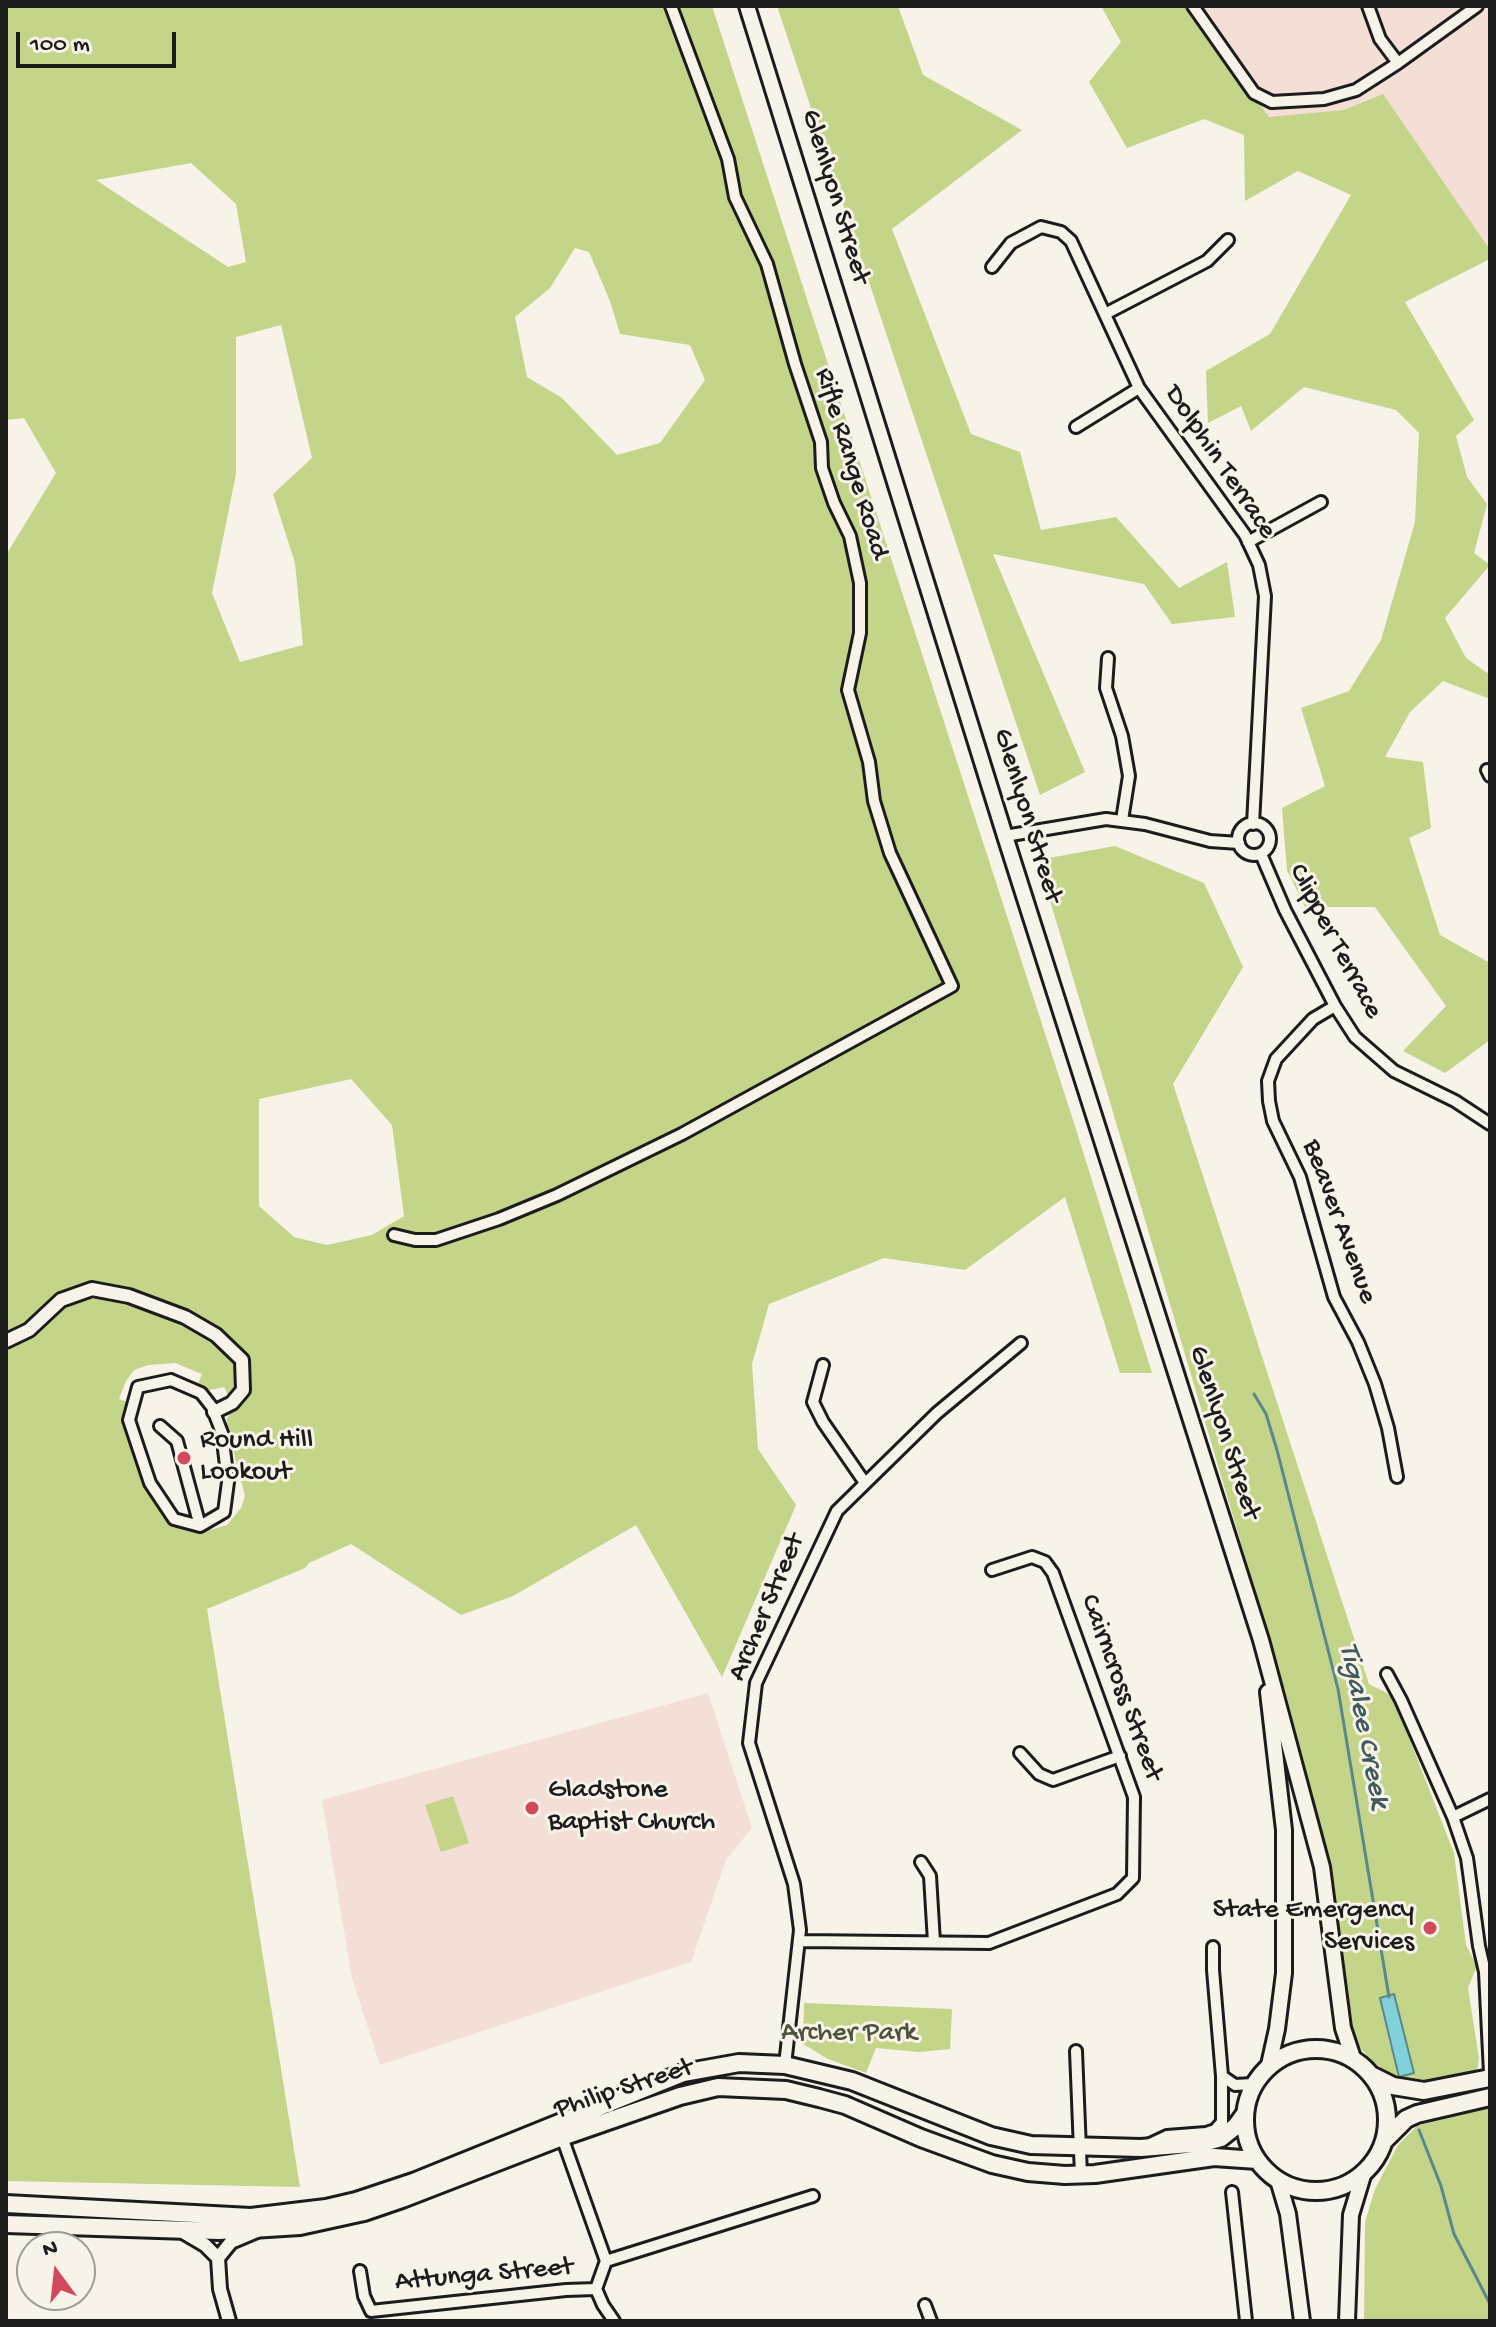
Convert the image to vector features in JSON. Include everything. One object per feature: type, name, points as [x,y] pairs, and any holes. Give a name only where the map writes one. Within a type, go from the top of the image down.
[{"type":"main road","name":"Glenlyon Street","points":[[747,6],[1005,836],[1261,1640],[1322,1867],[1343,2028],[1353,2058]]},
{"type":"main road","name":"Glenlyon Street","points":[[1261,1640],[1284,1830],[1284,1973],[1269,2065]]},
{"type":"main road","points":[[1372,2075],[1386,2106],[1387,2118],[1384,2141],[1364,2172],[1345,2185],[1322,2191],[1299,2189],[1278,2180],[1257,2160],[1245,2131],[1244,2115],[1253,2084],[1269,2065],[1288,2054],[1310,2048],[1332,2050],[1353,2058],[1372,2075],[1393,2086],[1424,2091],[1490,2075]]},
{"type":"main road","name":"Philip Street","points":[[6,2204],[251,2217],[301,2212],[356,2201],[404,2185],[683,2073],[739,2063],[785,2065],[852,2081],[991,2136],[1031,2145],[1141,2148],[1203,2143],[1221,2138],[1244,2115]]},
{"type":"main road","points":[[785,2065],[795,2092]]},
{"type":"main road","name":"Philip Street","points":[[6,2224],[258,2231],[300,2226],[364,2212],[562,2137],[680,2096],[718,2087],[795,2092],[845,2105],[992,2164],[1046,2174],[1128,2171],[1214,2157],[1257,2160]]},
{"type":"main road","points":[[1384,2141],[1406,2119],[1417,2114],[1490,2097]]},
{"type":"main road","points":[[1347,2321],[1351,2215],[1364,2172]]},
{"type":"main road","points":[[1278,2180],[1288,2214],[1302,2321]]},
{"type":"street","name":"Rifle Range Road","points":[[394,1235],[415,1240],[436,1240],[557,1195],[682,1134],[952,986],[890,853],[874,801],[866,747],[848,690],[860,633],[860,583],[850,536],[822,468],[821,442],[767,264],[735,197],[728,159],[671,6]]},
{"type":"street","points":[[1193,6],[1254,93],[1272,102],[1324,99],[1356,90],[1477,6]]},
{"type":"street","points":[[1368,6],[1380,39],[1398,63]]},
{"type":"street","name":"Dolphin Terrace","points":[[992,267],[1011,243],[1041,227],[1061,232],[1071,241],[1139,388],[1248,542],[1259,565],[1265,596],[1253,824]]},
{"type":"street","points":[[1105,314],[1207,261],[1228,240]]},
{"type":"street","points":[[1076,427],[1139,388]]},
{"type":"street","points":[[1248,542],[1321,502]]},
{"type":"street","points":[[1108,658],[1106,688],[1122,736],[1129,776],[1122,820]]},
{"type":"street","points":[[1005,836],[1106,819],[1122,820],[1210,841],[1239,843],[1250,855],[1261,854],[1269,846],[1270,835],[1263,826],[1253,824],[1243,828],[1239,843]]},
{"type":"street","name":"Clipper Terrace","points":[[1261,854],[1285,910],[1335,1006],[1355,1037],[1394,1071],[1474,1112],[1490,1124]]},
{"type":"street","name":"Beaver Avenue","points":[[1335,1006],[1313,1019],[1276,1059],[1268,1081],[1269,1101],[1273,1121],[1300,1177],[1334,1297],[1358,1342],[1375,1384],[1388,1428],[1397,1477]]},
{"type":"street","points":[[6,1341],[29,1330],[61,1300],[92,1289],[129,1296],[185,1317],[216,1335],[242,1360],[243,1390],[232,1403],[214,1412]]},
{"type":"street","name":"Archer Street","points":[[785,2065],[801,1941],[794,1884],[749,1743],[756,1683],[837,1511],[937,1413],[1021,1343]]},
{"type":"street","points":[[823,1365],[813,1402],[865,1483]]},
{"type":"street","points":[[171,1380],[201,1393],[214,1412],[222,1433],[228,1482],[224,1512],[200,1526],[174,1519],[150,1483],[129,1420],[138,1387],[171,1380]]},
{"type":"street","points":[[160,1426],[177,1441],[200,1526]]},
{"type":"street","name":"Cairncross Street","points":[[801,1941],[989,1943],[1117,1894],[1133,1878],[1134,1797],[1049,1566],[1032,1557],[992,1570]]},
{"type":"street","points":[[1387,1674],[1453,1817],[1467,1858],[1479,1946],[1488,1972],[1484,1985],[1490,2075]]},
{"type":"street","points":[[1020,1753],[1039,1774],[1053,1780],[1120,1756]]},
{"type":"street","points":[[1453,1817],[1490,1799]]},
{"type":"street","points":[[921,1862],[930,1876],[934,1942]]},
{"type":"street","points":[[1141,2148],[1167,2136],[1215,2130],[1223,2117],[1213,1947]]},
{"type":"street","points":[[1076,2051],[1081,2175]]},
{"type":"street","points":[[1222,2076],[1235,2085],[1253,2084]]},
{"type":"street","points":[[562,2137],[606,2261],[596,2289],[614,2321]]},
{"type":"street","points":[[1232,2192],[1246,2321]]},
{"type":"street","name":"Attunga Street","points":[[606,2261],[813,2196]]},
{"type":"street","points":[[180,2230],[205,2245],[218,2258],[220,2289],[229,2321]]},
{"type":"street","points":[[218,2258],[231,2242],[258,2231]]},
{"type":"street","name":"Attunga Street","points":[[360,2271],[364,2296],[371,2311],[596,2289]]},
{"type":"street","points":[[925,2305],[931,2321]]},
{"type":"shaded area","points":[[1173,6],[1490,6],[1490,254],[1255,121]]},
{"type":"shaded area","points":[[708,1693],[752,1828],[726,1860],[691,1962],[380,2065],[352,1978],[322,1800]]},
{"type":"green space","points":[[6,6],[712,6],[1152,1373],[1120,1373],[1065,1197],[965,1270],[884,1258],[769,1304],[752,1364],[758,1449],[796,1505],[722,1677],[636,1525],[513,1596],[461,1615],[351,1544],[309,1563],[305,1568],[207,1609],[300,2187],[6,2181],[6,555],[56,473],[24,418],[6,420]],"holes":[[[191,163],[236,204],[246,262],[228,267],[96,180]],[[575,248],[589,252],[620,334],[690,345],[705,380],[660,443],[617,455],[562,398],[527,377],[515,317],[550,288]],[[281,325],[312,458],[273,494],[295,563],[303,645],[240,662],[212,593],[236,474],[236,337]],[[351,1079],[392,1125],[404,1216],[372,1235],[327,1245],[294,1237],[259,1206],[259,1099]],[[175,1363],[202,1374],[197,1387],[205,1391],[224,1387],[234,1408],[227,1418],[227,1426],[245,1496],[241,1508],[227,1525],[210,1530],[176,1525],[165,1516],[149,1492],[128,1430],[128,1402],[119,1399],[134,1370],[148,1365]]]},
{"type":"green space","points":[[777,6],[898,6],[923,75],[1022,130],[892,229],[971,434],[1020,452],[1041,530],[1116,517],[1179,588],[1227,562],[1235,617],[1172,624],[1144,584],[993,554],[1085,772],[1040,795]]},
{"type":"green space","points":[[1101,6],[1186,6],[1269,117],[1344,110],[1383,94],[1490,250],[1490,259],[1405,302],[1474,420],[1456,436],[1467,477],[1487,504],[1474,553],[1490,565],[1445,618],[1466,658],[1490,675],[1490,699],[1443,681],[1410,712],[1385,757],[1423,762],[1431,828],[1409,838],[1440,935],[1490,963],[1490,1040],[1445,1073],[1403,1051],[1446,1006],[1375,907],[1305,907],[1287,870],[1282,808],[1325,786],[1301,708],[1349,691],[1381,640],[1415,522],[1419,433],[1396,410],[1304,387],[1251,431],[1241,406],[1208,423],[1206,371],[1270,334],[1351,195],[1298,171],[1245,201],[1244,135],[1204,119],[1127,148],[1089,82],[1121,42]]},
{"type":"green space","points":[[1115,846],[1204,883],[1243,967],[1173,1084],[1369,1684],[1387,1693],[1395,1702],[1454,1853],[1466,1945],[1477,1966],[1468,1988],[1479,2058],[1475,2072],[1427,2083],[1411,2084],[1395,2079],[1358,2045],[1347,2016],[1334,1881],[1288,1701],[1038,860]]},
{"type":"green space","points":[[453,1796],[469,1843],[441,1852],[425,1805]]},
{"type":"green space","name":"Archer Park","points":[[804,2003],[952,2009],[950,2049],[919,2052],[876,2048],[866,2073],[828,2059],[803,2044]]},
{"type":"green space","points":[[1490,2107],[1490,2321],[1364,2321],[1365,2222],[1375,2189],[1398,2145],[1417,2126]]},
{"type":"water","points":[[1394,1994],[1414,2073],[1399,2077],[1380,1998]]},
{"type":"waterway","name":"Tigalee Creek","points":[[1254,1394],[1266,1414],[1277,1450],[1338,1689],[1389,1997]]},
{"type":"waterway","name":"Tigalee Creek","points":[[1419,2130],[1441,2186],[1454,2234],[1490,2304]]},
{"type":"place","name":"Round Hill Lookout","points":[[184,1458]]},
{"type":"place","name":"Gladstone Baptist Church","points":[[532,1808]]},
{"type":"place","name":"State Emergency Services","points":[[1430,1928]]}]
